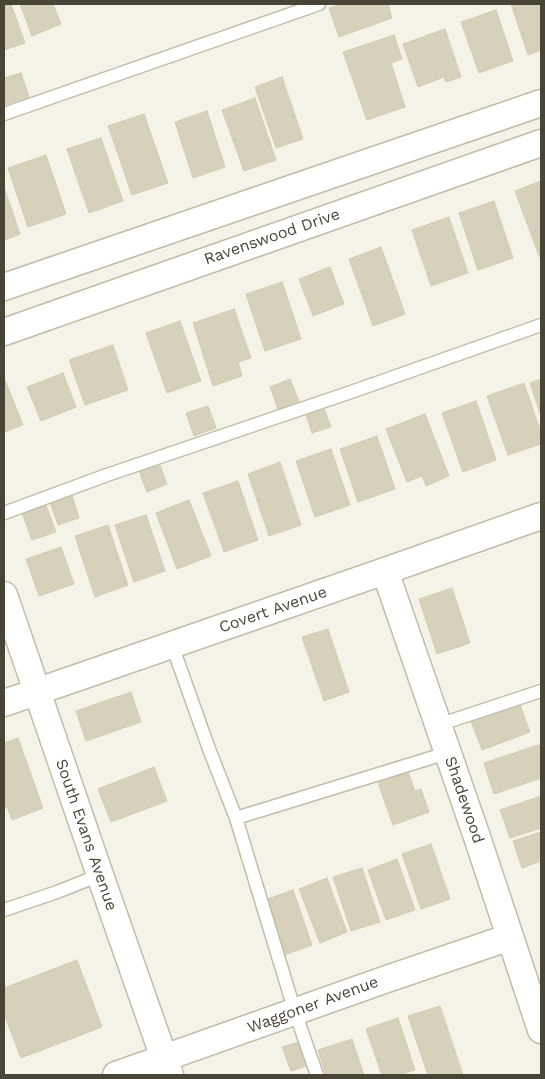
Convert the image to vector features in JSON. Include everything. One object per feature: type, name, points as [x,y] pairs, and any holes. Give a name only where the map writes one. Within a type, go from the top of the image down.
[{"type":"street","points":[[4,287],[541,104]]},
{"type":"street","name":"Ravenswood Drive","points":[[4,332],[541,143]]},
{"type":"street","name":"Covert Avenue","points":[[4,703],[541,516]]},
{"type":"street","name":"Shadewood","points":[[385,571],[477,837],[541,1030]]},
{"type":"street","name":"South Evans Avenue","points":[[4,595],[167,1067]]},
{"type":"street","name":"Waggoner Avenue","points":[[116,1075],[167,1067],[295,1012],[510,938]]},
{"type":"lane","points":[[4,114],[319,4]]},
{"type":"lane","points":[[4,513],[107,475],[541,325]]},
{"type":"lane","points":[[172,644],[208,748],[236,818],[295,1012],[317,1075]]},
{"type":"lane","points":[[438,725],[541,691]]},
{"type":"lane","points":[[236,818],[448,753]]},
{"type":"lane","points":[[4,910],[100,875]]},
{"type":"building","points":[[4,4],[11,4],[25,43],[4,50]]},
{"type":"building","points":[[20,4],[53,4],[61,24],[32,36]]},
{"type":"building","points":[[342,4],[388,4],[392,18],[339,37],[329,8]]},
{"type":"building","points":[[511,4],[541,4],[541,50],[528,55]]},
{"type":"building","points":[[496,10],[513,61],[479,73],[461,22]]},
{"type":"building","points":[[445,29],[461,77],[446,82],[444,77],[418,87],[403,44]]},
{"type":"building","points":[[394,35],[402,59],[391,63],[405,107],[367,120],[343,52]]},
{"type":"building","points":[[21,73],[29,97],[4,105],[4,78]]},
{"type":"building","points":[[282,77],[303,139],[276,148],[255,87]]},
{"type":"building","points":[[255,98],[276,160],[244,171],[222,110]]},
{"type":"building","points":[[207,111],[225,167],[193,178],[175,122]]},
{"type":"building","points":[[144,114],[168,183],[132,195],[108,126]]},
{"type":"building","points":[[101,138],[123,201],[89,213],[67,149]]},
{"type":"building","points":[[46,155],[66,214],[28,227],[8,168]]},
{"type":"building","points":[[541,181],[541,261],[515,191]]},
{"type":"building","points":[[4,187],[20,234],[4,240]]},
{"type":"building","points":[[494,201],[513,258],[478,270],[459,213]]},
{"type":"building","points":[[449,217],[468,273],[431,286],[412,230]]},
{"type":"building","points":[[381,247],[405,314],[373,326],[349,259]]},
{"type":"building","points":[[330,267],[344,304],[313,316],[299,279]]},
{"type":"building","points":[[282,282],[301,339],[265,351],[246,294]]},
{"type":"building","points":[[234,309],[251,358],[238,362],[242,376],[213,386],[193,323]]},
{"type":"building","points":[[180,321],[201,381],[167,393],[146,333]]},
{"type":"building","points":[[113,345],[128,390],[85,405],[69,360]]},
{"type":"building","points":[[63,373],[76,407],[41,421],[27,387]]},
{"type":"building","points":[[4,378],[23,425],[4,432]]},
{"type":"building","points":[[290,379],[299,401],[278,409],[270,387]]},
{"type":"building","points":[[541,379],[541,416],[530,383]]},
{"type":"building","points":[[524,383],[541,433],[541,444],[508,455],[487,396]]},
{"type":"building","points":[[476,401],[496,460],[463,472],[442,413]]},
{"type":"building","points":[[208,406],[216,428],[194,436],[186,413]]},
{"type":"building","points":[[324,408],[331,427],[312,433],[306,415]]},
{"type":"building","points":[[425,414],[449,476],[426,486],[422,476],[407,482],[386,429]]},
{"type":"building","points":[[377,436],[395,489],[358,502],[340,449]]},
{"type":"building","points":[[331,449],[350,505],[315,517],[296,461]]},
{"type":"building","points":[[280,462],[301,525],[269,536],[248,474]]},
{"type":"building","points":[[159,463],[167,484],[147,492],[139,471]]},
{"type":"building","points":[[238,481],[258,540],[224,552],[203,493]]},
{"type":"building","points":[[72,495],[79,518],[58,525],[50,502]]},
{"type":"building","points":[[189,500],[211,556],[177,569],[156,513]]},
{"type":"building","points":[[46,505],[56,532],[32,540],[22,513]]},
{"type":"building","points":[[146,515],[165,571],[134,582],[115,525]]},
{"type":"building","points":[[108,525],[128,585],[95,597],[75,536]]},
{"type":"building","points":[[61,547],[74,584],[39,596],[26,559]]},
{"type":"building","points":[[452,588],[470,643],[437,654],[419,599]]},
{"type":"building","points":[[328,629],[349,692],[324,701],[302,637]]},
{"type":"building","points":[[131,692],[141,722],[86,741],[76,711]]},
{"type":"building","points":[[519,702],[530,732],[482,750],[471,721]]},
{"type":"building","points":[[18,738],[43,808],[12,820],[7,807],[4,808],[4,743]]},
{"type":"building","points":[[541,744],[541,778],[494,794],[484,763]]},
{"type":"building","points":[[154,767],[167,801],[111,822],[98,789]]},
{"type":"building","points":[[408,772],[415,791],[421,789],[429,812],[393,825],[378,783]]},
{"type":"building","points":[[541,796],[541,828],[510,838],[500,810]]},
{"type":"building","points":[[541,832],[541,861],[522,868],[513,841]]},
{"type":"building","points":[[431,844],[450,899],[421,909],[402,854]]},
{"type":"building","points":[[397,859],[415,910],[386,920],[368,870]]},
{"type":"building","points":[[362,868],[380,922],[351,931],[333,877]]},
{"type":"building","points":[[327,878],[347,932],[320,943],[299,889]]},
{"type":"building","points":[[293,890],[312,945],[284,955],[265,900]]},
{"type":"building","points":[[77,960],[102,1027],[21,1058],[4,1014],[4,988]]},
{"type":"building","points":[[440,1006],[463,1075],[428,1075],[408,1016]]},
{"type":"building","points":[[398,1018],[415,1070],[399,1075],[382,1075],[366,1029]]},
{"type":"building","points":[[352,1039],[364,1075],[326,1075],[318,1050]]},
{"type":"building","points":[[299,1042],[307,1066],[291,1071],[282,1047]]}]
